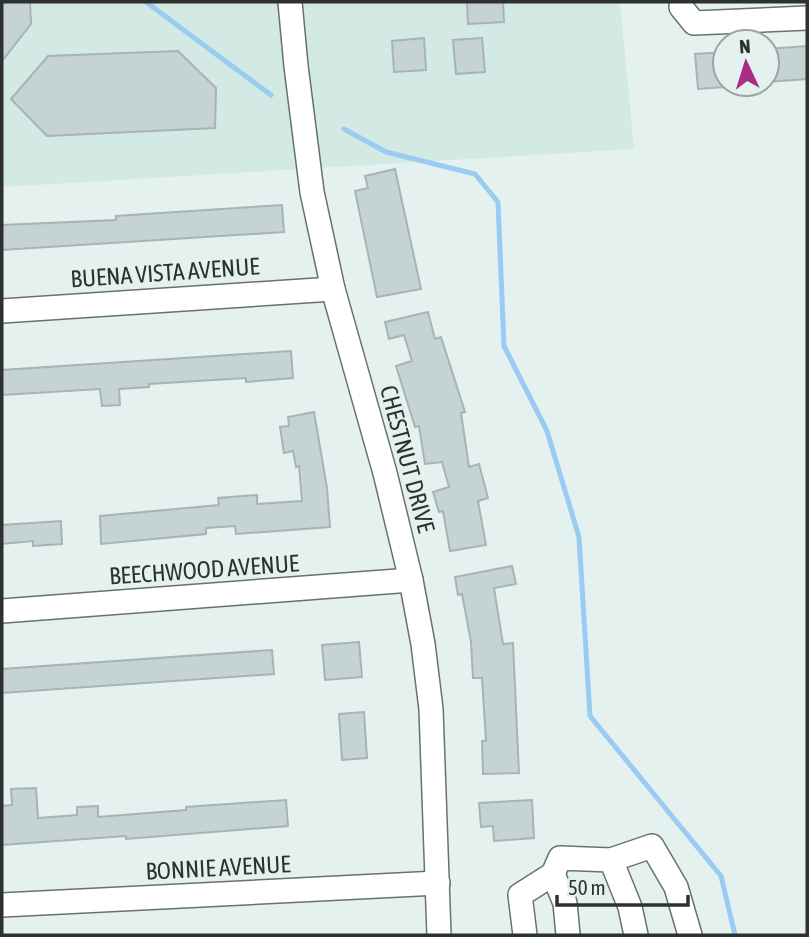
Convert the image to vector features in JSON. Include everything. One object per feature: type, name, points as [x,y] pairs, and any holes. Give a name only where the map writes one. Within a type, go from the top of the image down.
[{"type":"street","name":"CHESTNUT DRIVE","points":[[290,2],[312,192],[333,289],[385,473],[411,580],[423,644],[431,709],[439,935]]},
{"type":"street","points":[[681,8],[694,23],[807,18]]},
{"type":"street","name":"BUENA VISTA AVENUE","points":[[2,311],[333,289]]},
{"type":"street","name":"BEECHWOOD AVENUE","points":[[2,611],[411,580]]},
{"type":"street","points":[[524,935],[520,895],[553,874],[561,858],[611,860],[652,846],[676,887],[690,935]]},
{"type":"street","points":[[611,860],[630,907],[636,935]]},
{"type":"street","points":[[553,874],[565,903],[568,935]]},
{"type":"street","name":"BONNIE AVENUE","points":[[2,905],[438,883]]},
{"type":"shaded area","points":[[2,2],[620,2],[634,149],[2,187]]},
{"type":"building","points":[[2,2],[30,2],[31,24],[2,61]]},
{"type":"building","points":[[467,2],[503,2],[504,22],[468,24]]},
{"type":"building","points":[[424,38],[426,70],[394,72],[392,41]]},
{"type":"building","points":[[482,38],[485,72],[456,74],[453,40]]},
{"type":"building","points":[[807,46],[807,79],[781,81],[781,48]]},
{"type":"building","points":[[178,51],[216,88],[215,128],[47,136],[11,99],[48,56]]},
{"type":"building","points":[[711,53],[711,88],[698,89],[695,54]]},
{"type":"building","points":[[395,169],[421,289],[377,297],[355,191],[368,188],[365,176]]},
{"type":"building","points":[[282,205],[284,232],[2,250],[2,225],[116,220],[116,216]]},
{"type":"building","points":[[428,312],[435,339],[441,337],[465,412],[461,413],[469,467],[479,464],[488,498],[478,501],[486,545],[450,551],[443,511],[439,512],[433,492],[449,487],[442,462],[425,464],[419,426],[415,427],[396,366],[412,361],[404,335],[389,339],[385,322]]},
{"type":"building","points":[[291,351],[293,378],[149,384],[149,387],[119,389],[120,405],[102,406],[100,389],[2,395],[2,370]]},
{"type":"building","points":[[314,412],[327,488],[330,527],[236,534],[235,526],[206,528],[206,534],[101,544],[100,516],[219,505],[218,498],[257,495],[257,504],[302,501],[299,466],[296,467],[293,451],[284,453],[280,427],[289,426],[288,417]]},
{"type":"building","points":[[61,521],[62,544],[33,546],[33,541],[2,544],[2,525]]},
{"type":"building","points":[[512,566],[516,584],[494,588],[503,644],[513,643],[519,773],[483,774],[482,741],[486,741],[482,678],[473,678],[471,642],[462,594],[458,595],[455,577]]},
{"type":"building","points":[[359,642],[362,677],[325,680],[322,645]]},
{"type":"building","points":[[272,650],[274,674],[2,693],[2,669]]},
{"type":"building","points":[[364,712],[367,758],[342,760],[339,714]]},
{"type":"building","points":[[36,788],[38,818],[77,815],[77,807],[98,806],[98,817],[286,800],[288,826],[126,839],[126,836],[2,845],[2,806],[12,805],[11,789]]},
{"type":"building","points":[[532,800],[534,838],[494,841],[493,826],[481,827],[479,803]]},
{"type":"waterway","points":[[146,2],[271,95]]},
{"type":"waterway","points":[[344,129],[386,152],[475,174],[498,202],[504,346],[547,431],[579,537],[590,716],[721,876],[735,935]]}]
